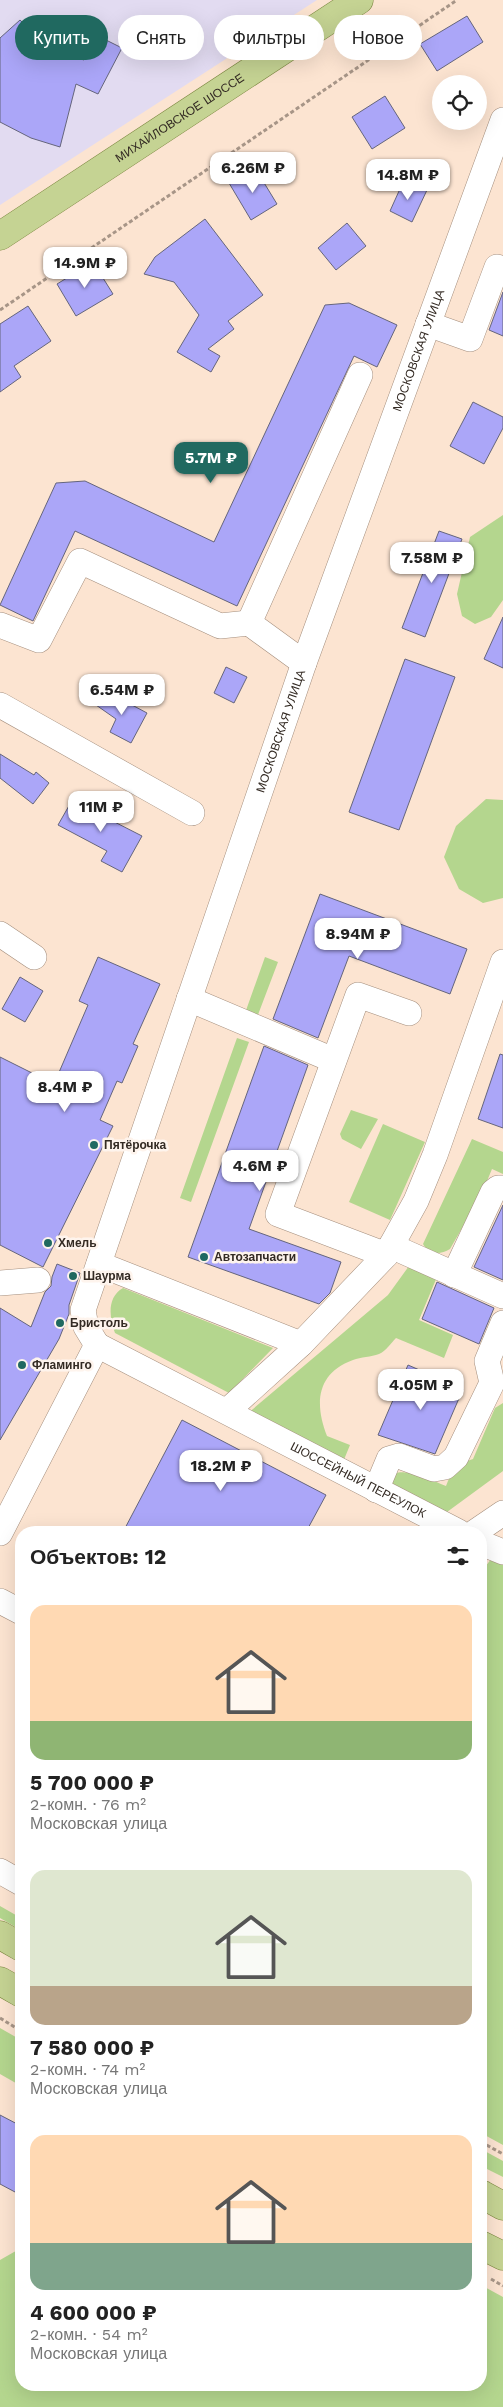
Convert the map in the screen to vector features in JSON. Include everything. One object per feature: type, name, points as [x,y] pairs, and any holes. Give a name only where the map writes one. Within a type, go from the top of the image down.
[{"type":"main road","name":"МИХАЙЛОВСКОЕ ШОССЕ","points":[[0,236],[359,0]]},
{"type":"main road","points":[[0,1935],[15,1944]]},
{"type":"main road","points":[[487,2197],[503,2206]]},
{"type":"main road","points":[[487,2248],[503,2256]]},
{"type":"street","name":"МОСКОВСКАЯ УЛИЦА","points":[[97,1345],[86,1327],[83,1310],[304,663],[503,120]]},
{"type":"street","points":[[428,324],[470,339],[497,267]]},
{"type":"street","points":[[250,623],[360,376]]},
{"type":"street","points":[[0,624],[39,640],[80,561],[220,626],[250,623],[304,663]]},
{"type":"street","points":[[0,705],[192,813]]},
{"type":"street","points":[[0,934],[34,957]]},
{"type":"street","points":[[227,1411],[301,1344],[388,1251],[416,1201],[436,1155],[503,962]]},
{"type":"street","points":[[409,1013],[358,995],[278,1214],[454,1275],[503,1296]]},
{"type":"street","points":[[189,999],[333,1060]]},
{"type":"street","points":[[454,1275],[493,1192],[498,1188],[503,1188]]},
{"type":"street","points":[[99,1264],[301,1344]]},
{"type":"street","points":[[0,1283],[38,1280]]},
{"type":"street","points":[[376,1490],[389,1459],[393,1456],[399,1456],[434,1469],[444,1467],[456,1457],[492,1383],[487,1361],[503,1323]]},
{"type":"street","points":[[0,1533],[97,1345]]},
{"type":"street","name":"ШОССЕЙНЫЙ ПЕРЕУЛОК","points":[[97,1345],[447,1526]]},
{"type":"street","points":[[484,1526],[503,1513]]},
{"type":"street","points":[[487,1545],[503,1552]]},
{"type":"street","points":[[0,1600],[15,1609]]},
{"type":"street","points":[[0,1871],[15,1880]]},
{"type":"path","points":[[0,310],[457,0]]},
{"type":"path","points":[[0,2018],[15,2027]]},
{"type":"path","points":[[487,2145],[503,2154]]},
{"type":"shaded area","points":[[0,0],[317,0],[294,15],[214,15],[214,60],[224,60],[0,205]]},
{"type":"green space","points":[[503,515],[503,600],[491,617],[475,624],[462,616],[457,594],[470,537]]},
{"type":"green space","points":[[486,799],[503,800],[503,898],[483,903],[459,889],[444,857],[456,826]]},
{"type":"green space","points":[[265,957],[278,962],[256,1020],[244,1016]]},
{"type":"green space","points":[[237,1038],[249,1042],[191,1202],[180,1198]]},
{"type":"green space","points":[[351,1110],[378,1119],[361,1149],[342,1139],[340,1134]]},
{"type":"green space","points":[[383,1124],[425,1142],[390,1220],[349,1202]]},
{"type":"green space","points":[[472,1139],[503,1152],[503,1174],[492,1169],[482,1193],[450,1249],[439,1253],[432,1252],[425,1248],[423,1244]]},
{"type":"green space","points":[[409,1266],[437,1277],[419,1320],[453,1335],[444,1358],[396,1338],[382,1353],[353,1360],[332,1373],[322,1390],[321,1412],[327,1436],[350,1445],[343,1462],[247,1414],[388,1295]]},
{"type":"green space","points":[[123,1288],[273,1348],[229,1393],[115,1333],[111,1320],[112,1302],[114,1297]]},
{"type":"green space","points":[[503,1403],[503,1471],[447,1512],[385,1482],[390,1476],[405,1472],[446,1486],[450,1476],[456,1469],[473,1459],[495,1408]]},
{"type":"green space","points":[[492,1558],[503,1559],[503,2145],[487,2136],[487,1564]]},
{"type":"green space","points":[[0,1906],[15,1915],[15,1927],[0,1918]]},
{"type":"green space","points":[[0,2028],[15,2037],[15,2083],[0,2074]]},
{"type":"green space","points":[[487,2152],[503,2161],[503,2177],[487,2169]]},
{"type":"green space","points":[[15,2251],[15,2391],[487,2391],[487,2288],[503,2297],[503,2407],[0,2407],[0,2260]]},
{"type":"building","points":[[467,16],[483,42],[437,71],[422,47],[422,43]]},
{"type":"building","points":[[15,24],[15,60],[108,60],[108,41],[118,46],[118,56],[98,94],[76,84],[60,147],[31,138],[0,122],[0,38]]},
{"type":"building","points":[[385,96],[405,128],[372,149],[352,117]]},
{"type":"building","points":[[255,168],[277,204],[251,220],[229,183]]},
{"type":"building","points":[[404,180],[427,190],[412,222],[390,211]]},
{"type":"building","points":[[205,219],[263,295],[228,321],[234,329],[208,349],[220,356],[211,372],[177,352],[199,315],[174,282],[144,274],[155,257]]},
{"type":"building","points":[[347,223],[366,246],[336,270],[318,248]]},
{"type":"building","points":[[93,262],[113,294],[76,316],[57,284]]},
{"type":"building","points":[[503,292],[503,336],[489,330]]},
{"type":"building","points":[[349,303],[397,325],[377,367],[354,356],[237,606],[75,531],[33,621],[0,605],[56,483],[85,481],[214,542],[325,305]]},
{"type":"building","points":[[28,306],[51,341],[14,366],[21,377],[0,392],[0,324]]},
{"type":"building","points":[[473,402],[503,417],[503,428],[484,464],[450,446]]},
{"type":"building","points":[[439,531],[462,539],[425,637],[402,628]]},
{"type":"building","points":[[503,617],[503,668],[484,659]]},
{"type":"building","points":[[405,659],[455,677],[399,830],[349,812]]},
{"type":"building","points":[[226,667],[247,677],[234,703],[214,693]]},
{"type":"building","points":[[104,690],[147,713],[131,743],[110,732],[116,719],[96,705]]},
{"type":"building","points":[[0,754],[34,775],[36,772],[49,783],[33,804],[0,778]]},
{"type":"building","points":[[74,797],[95,808],[93,811],[142,836],[122,872],[101,861],[107,851],[58,825]]},
{"type":"building","points":[[320,894],[467,949],[450,994],[349,956],[318,1038],[273,1019]]},
{"type":"building","points":[[98,957],[160,984],[133,1044],[138,1046],[122,1083],[117,1081],[100,1120],[113,1126],[43,1267],[0,1245],[0,1057],[54,1084],[88,1005],[79,1001]]},
{"type":"building","points":[[20,977],[43,991],[25,1022],[2,1009]]},
{"type":"building","points":[[264,1046],[308,1065],[249,1229],[341,1262],[330,1293],[319,1304],[188,1257]]},
{"type":"building","points":[[500,1054],[503,1055],[503,1128],[478,1119]]},
{"type":"building","points":[[503,1205],[503,1280],[474,1267]]},
{"type":"building","points":[[57,1264],[80,1273],[69,1305],[69,1314],[59,1339],[0,1440],[0,1308],[31,1327],[45,1292],[51,1286]]},
{"type":"building","points":[[437,1282],[494,1308],[479,1344],[422,1319]]},
{"type":"building","points":[[408,1365],[463,1389],[435,1454],[378,1435]]},
{"type":"building","points":[[182,1420],[326,1495],[309,1526],[126,1526]]},
{"type":"building","points":[[0,2115],[15,2123],[15,2192],[0,2184]]},
{"type":"place","name":"Пятёрочка","points":[[94,1145]]},
{"type":"place","name":"Хмель","points":[[48,1243]]},
{"type":"place","name":"Автозапчасти","points":[[204,1257]]},
{"type":"place","name":"Шаурма","points":[[73,1276]]},
{"type":"place","name":"Бристоль","points":[[60,1323]]},
{"type":"place","name":"Фламинго","points":[[22,1365]]}]
